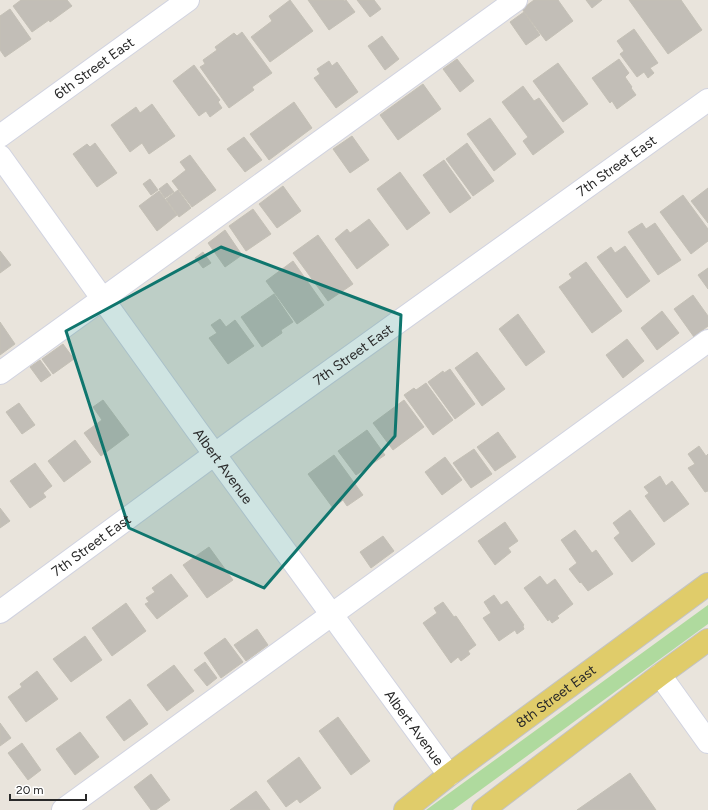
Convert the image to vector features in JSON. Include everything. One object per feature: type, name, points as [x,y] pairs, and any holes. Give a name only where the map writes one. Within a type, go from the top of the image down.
[{"type":"main road","name":"8th Street East","points":[[405,810],[449,775],[708,584]]},
{"type":"main road","points":[[484,810],[708,640]]},
{"type":"street","name":"6th Street East","points":[[0,136],[188,0]]},
{"type":"street","points":[[0,373],[516,0]]},
{"type":"street","name":"7th Street East","points":[[0,612],[214,455],[708,100]]},
{"type":"street","name":"Albert Avenue","points":[[0,156],[330,615],[449,775]]},
{"type":"street","points":[[63,810],[708,341]]},
{"type":"street","points":[[660,675],[708,742]]},
{"type":"highlighted area","points":[[221,247],[401,315],[395,436],[264,588],[129,528],[66,331]]},
{"type":"green space","points":[[708,605],[708,624],[453,810],[426,810]]},
{"type":"building","points":[[21,0],[67,0],[72,6],[50,22],[49,20],[32,32],[13,6]]},
{"type":"building","points":[[290,0],[313,31],[270,62],[251,37],[272,21],[269,16]]},
{"type":"building","points":[[308,0],[346,0],[355,12],[329,30]]},
{"type":"building","points":[[357,0],[374,0],[381,9],[370,17]]},
{"type":"building","points":[[534,0],[558,0],[573,21],[546,41],[522,9]]},
{"type":"building","points":[[586,0],[602,0],[592,8]]},
{"type":"building","points":[[629,0],[681,0],[702,30],[668,54]]},
{"type":"building","points":[[10,9],[31,39],[5,57],[0,50],[0,16]]},
{"type":"building","points":[[524,12],[540,35],[526,45],[510,22]]},
{"type":"building","points":[[634,29],[658,63],[650,68],[654,73],[648,78],[644,72],[637,77],[620,54],[624,51],[617,41]]},
{"type":"building","points":[[242,32],[272,73],[252,87],[254,90],[229,108],[200,67],[205,64],[203,60],[217,50],[215,47],[234,33],[237,36]]},
{"type":"building","points":[[382,36],[399,59],[385,70],[368,46]]},
{"type":"building","points":[[457,59],[474,81],[460,92],[443,69]]},
{"type":"building","points":[[619,59],[629,73],[625,77],[636,95],[617,109],[612,101],[610,103],[592,78]]},
{"type":"building","points":[[329,61],[332,66],[337,62],[358,92],[336,108],[314,78],[320,74],[317,69]]},
{"type":"building","points":[[558,63],[588,104],[563,122],[533,81]]},
{"type":"building","points":[[194,65],[220,100],[218,102],[222,108],[210,117],[206,111],[199,116],[173,81]]},
{"type":"building","points":[[423,84],[441,109],[398,140],[380,115]]},
{"type":"building","points":[[523,86],[534,101],[539,98],[564,132],[533,155],[523,141],[528,137],[502,102]]},
{"type":"building","points":[[294,102],[312,128],[269,160],[250,134]]},
{"type":"building","points":[[152,104],[175,136],[149,154],[142,143],[130,152],[111,125],[136,107],[140,113]]},
{"type":"building","points":[[490,118],[516,154],[494,171],[467,134]]},
{"type":"building","points":[[352,136],[369,160],[350,173],[333,149]]},
{"type":"building","points":[[244,137],[262,160],[245,172],[227,149]]},
{"type":"building","points":[[95,143],[117,173],[97,187],[73,154],[87,144],[90,147]]},
{"type":"building","points":[[467,143],[494,181],[473,196],[446,159]]},
{"type":"building","points":[[190,155],[216,190],[192,207],[172,181],[186,170],[180,162]]},
{"type":"building","points":[[444,160],[471,198],[450,213],[423,175]]},
{"type":"building","points":[[400,172],[430,213],[407,230],[377,189]]},
{"type":"building","points":[[150,179],[158,190],[151,195],[143,184]]},
{"type":"building","points":[[167,183],[174,192],[165,198],[159,189]]},
{"type":"building","points":[[283,186],[301,211],[277,228],[259,204]]},
{"type":"building","points":[[708,188],[708,223],[691,201]]},
{"type":"building","points":[[178,190],[191,208],[179,217],[166,199]]},
{"type":"building","points":[[159,191],[177,215],[157,231],[139,206]]},
{"type":"building","points":[[683,195],[708,229],[708,241],[691,254],[660,212]]},
{"type":"building","points":[[253,209],[271,234],[246,251],[229,226]]},
{"type":"building","points":[[369,219],[389,245],[357,269],[335,239],[347,229],[350,233]]},
{"type":"building","points":[[642,223],[646,229],[655,223],[681,260],[658,275],[628,232]]},
{"type":"building","points":[[225,230],[242,255],[225,267],[208,243]]},
{"type":"building","points":[[318,235],[353,284],[328,301],[293,253]]},
{"type":"building","points":[[625,246],[650,281],[627,298],[597,257],[611,247],[615,253]]},
{"type":"building","points":[[0,251],[11,265],[0,273]]},
{"type":"building","points":[[203,252],[211,263],[203,268],[195,258]]},
{"type":"building","points":[[293,261],[324,305],[297,324],[266,281]]},
{"type":"building","points":[[586,262],[622,311],[592,333],[559,287],[572,278],[569,274]]},
{"type":"building","points":[[708,268],[708,289],[698,275]]},
{"type":"building","points":[[274,294],[293,322],[281,330],[282,333],[262,347],[241,317]]},
{"type":"building","points":[[693,295],[708,316],[708,326],[694,337],[674,309]]},
{"type":"building","points":[[662,311],[679,333],[657,350],[641,328]]},
{"type":"building","points":[[518,314],[545,352],[526,366],[499,329]]},
{"type":"building","points":[[220,319],[226,327],[235,320],[254,346],[228,364],[209,338],[217,333],[211,325]]},
{"type":"building","points":[[0,322],[15,344],[0,355]]},
{"type":"building","points":[[627,339],[644,361],[623,378],[606,355]]},
{"type":"building","points":[[63,344],[74,359],[53,374],[42,359]]},
{"type":"building","points":[[477,352],[505,389],[482,406],[455,368]]},
{"type":"building","points":[[40,360],[51,375],[41,382],[30,367]]},
{"type":"building","points":[[450,369],[475,404],[455,419],[428,382],[443,371],[444,373]]},
{"type":"building","points":[[426,383],[453,420],[433,435],[404,395],[414,388],[416,390]]},
{"type":"building","points":[[103,400],[129,435],[101,456],[84,433],[102,420],[93,407]]},
{"type":"building","points":[[404,400],[424,427],[393,450],[373,423]]},
{"type":"building","points":[[19,403],[35,425],[22,434],[6,412]]},
{"type":"building","points":[[367,430],[385,455],[356,475],[338,451]]},
{"type":"building","points":[[498,432],[516,457],[495,471],[477,447]]},
{"type":"building","points":[[75,440],[91,462],[64,482],[48,461]]},
{"type":"building","points":[[699,446],[706,456],[708,454],[708,491],[705,492],[688,468],[695,464],[688,454]]},
{"type":"building","points":[[474,449],[492,474],[471,488],[453,463]]},
{"type":"building","points":[[334,455],[363,495],[347,506],[343,500],[333,508],[308,474]]},
{"type":"building","points":[[445,457],[462,480],[442,495],[425,472]]},
{"type":"building","points":[[35,463],[52,486],[43,493],[46,497],[30,508],[10,481]]},
{"type":"building","points":[[660,476],[666,486],[672,481],[689,504],[664,522],[645,496],[649,493],[644,487]]},
{"type":"building","points":[[0,508],[10,521],[0,528]]},
{"type":"building","points":[[630,510],[655,544],[632,562],[614,538],[620,533],[613,523]]},
{"type":"building","points":[[505,522],[518,541],[508,548],[511,552],[495,565],[478,541]]},
{"type":"building","points":[[575,530],[592,553],[596,550],[613,574],[588,591],[569,569],[577,563],[561,540]]},
{"type":"building","points":[[383,536],[394,551],[371,568],[360,552]]},
{"type":"building","points":[[209,547],[233,580],[207,598],[183,565]]},
{"type":"building","points":[[171,574],[188,596],[157,619],[145,604],[149,602],[146,598],[155,592],[152,588]]},
{"type":"building","points":[[540,576],[547,585],[555,579],[573,604],[557,616],[559,618],[552,623],[549,619],[548,621],[524,588]]},
{"type":"building","points":[[494,595],[501,605],[507,601],[524,625],[524,629],[517,634],[515,630],[499,641],[483,618],[491,613],[484,602]]},
{"type":"building","points":[[443,602],[454,617],[456,616],[476,645],[468,651],[470,654],[461,661],[458,657],[451,663],[423,623],[437,613],[434,608]]},
{"type":"building","points":[[126,603],[146,631],[112,656],[92,628]]},
{"type":"building","points":[[257,629],[268,645],[246,661],[234,645]]},
{"type":"building","points":[[85,636],[102,660],[71,682],[53,659]]},
{"type":"building","points":[[225,638],[243,662],[221,678],[204,653]]},
{"type":"building","points":[[205,662],[217,678],[207,686],[194,670]]},
{"type":"building","points":[[174,665],[194,691],[167,711],[147,685]]},
{"type":"building","points":[[37,671],[58,699],[26,722],[8,697],[22,687],[20,684]]},
{"type":"building","points":[[130,699],[148,724],[124,741],[106,717]]},
{"type":"building","points":[[338,717],[370,761],[351,775],[319,731]]},
{"type":"building","points":[[0,723],[11,738],[0,746]]},
{"type":"building","points":[[80,732],[99,757],[75,775],[56,749]]},
{"type":"building","points":[[22,743],[41,770],[28,780],[8,753]]},
{"type":"building","points":[[299,757],[321,788],[300,803],[297,799],[286,807],[267,781]]},
{"type":"building","points":[[630,773],[656,810],[577,810]]},
{"type":"building","points":[[151,774],[170,800],[156,810],[151,810],[134,787]]},
{"type":"building","points":[[256,791],[270,810],[230,810]]}]
